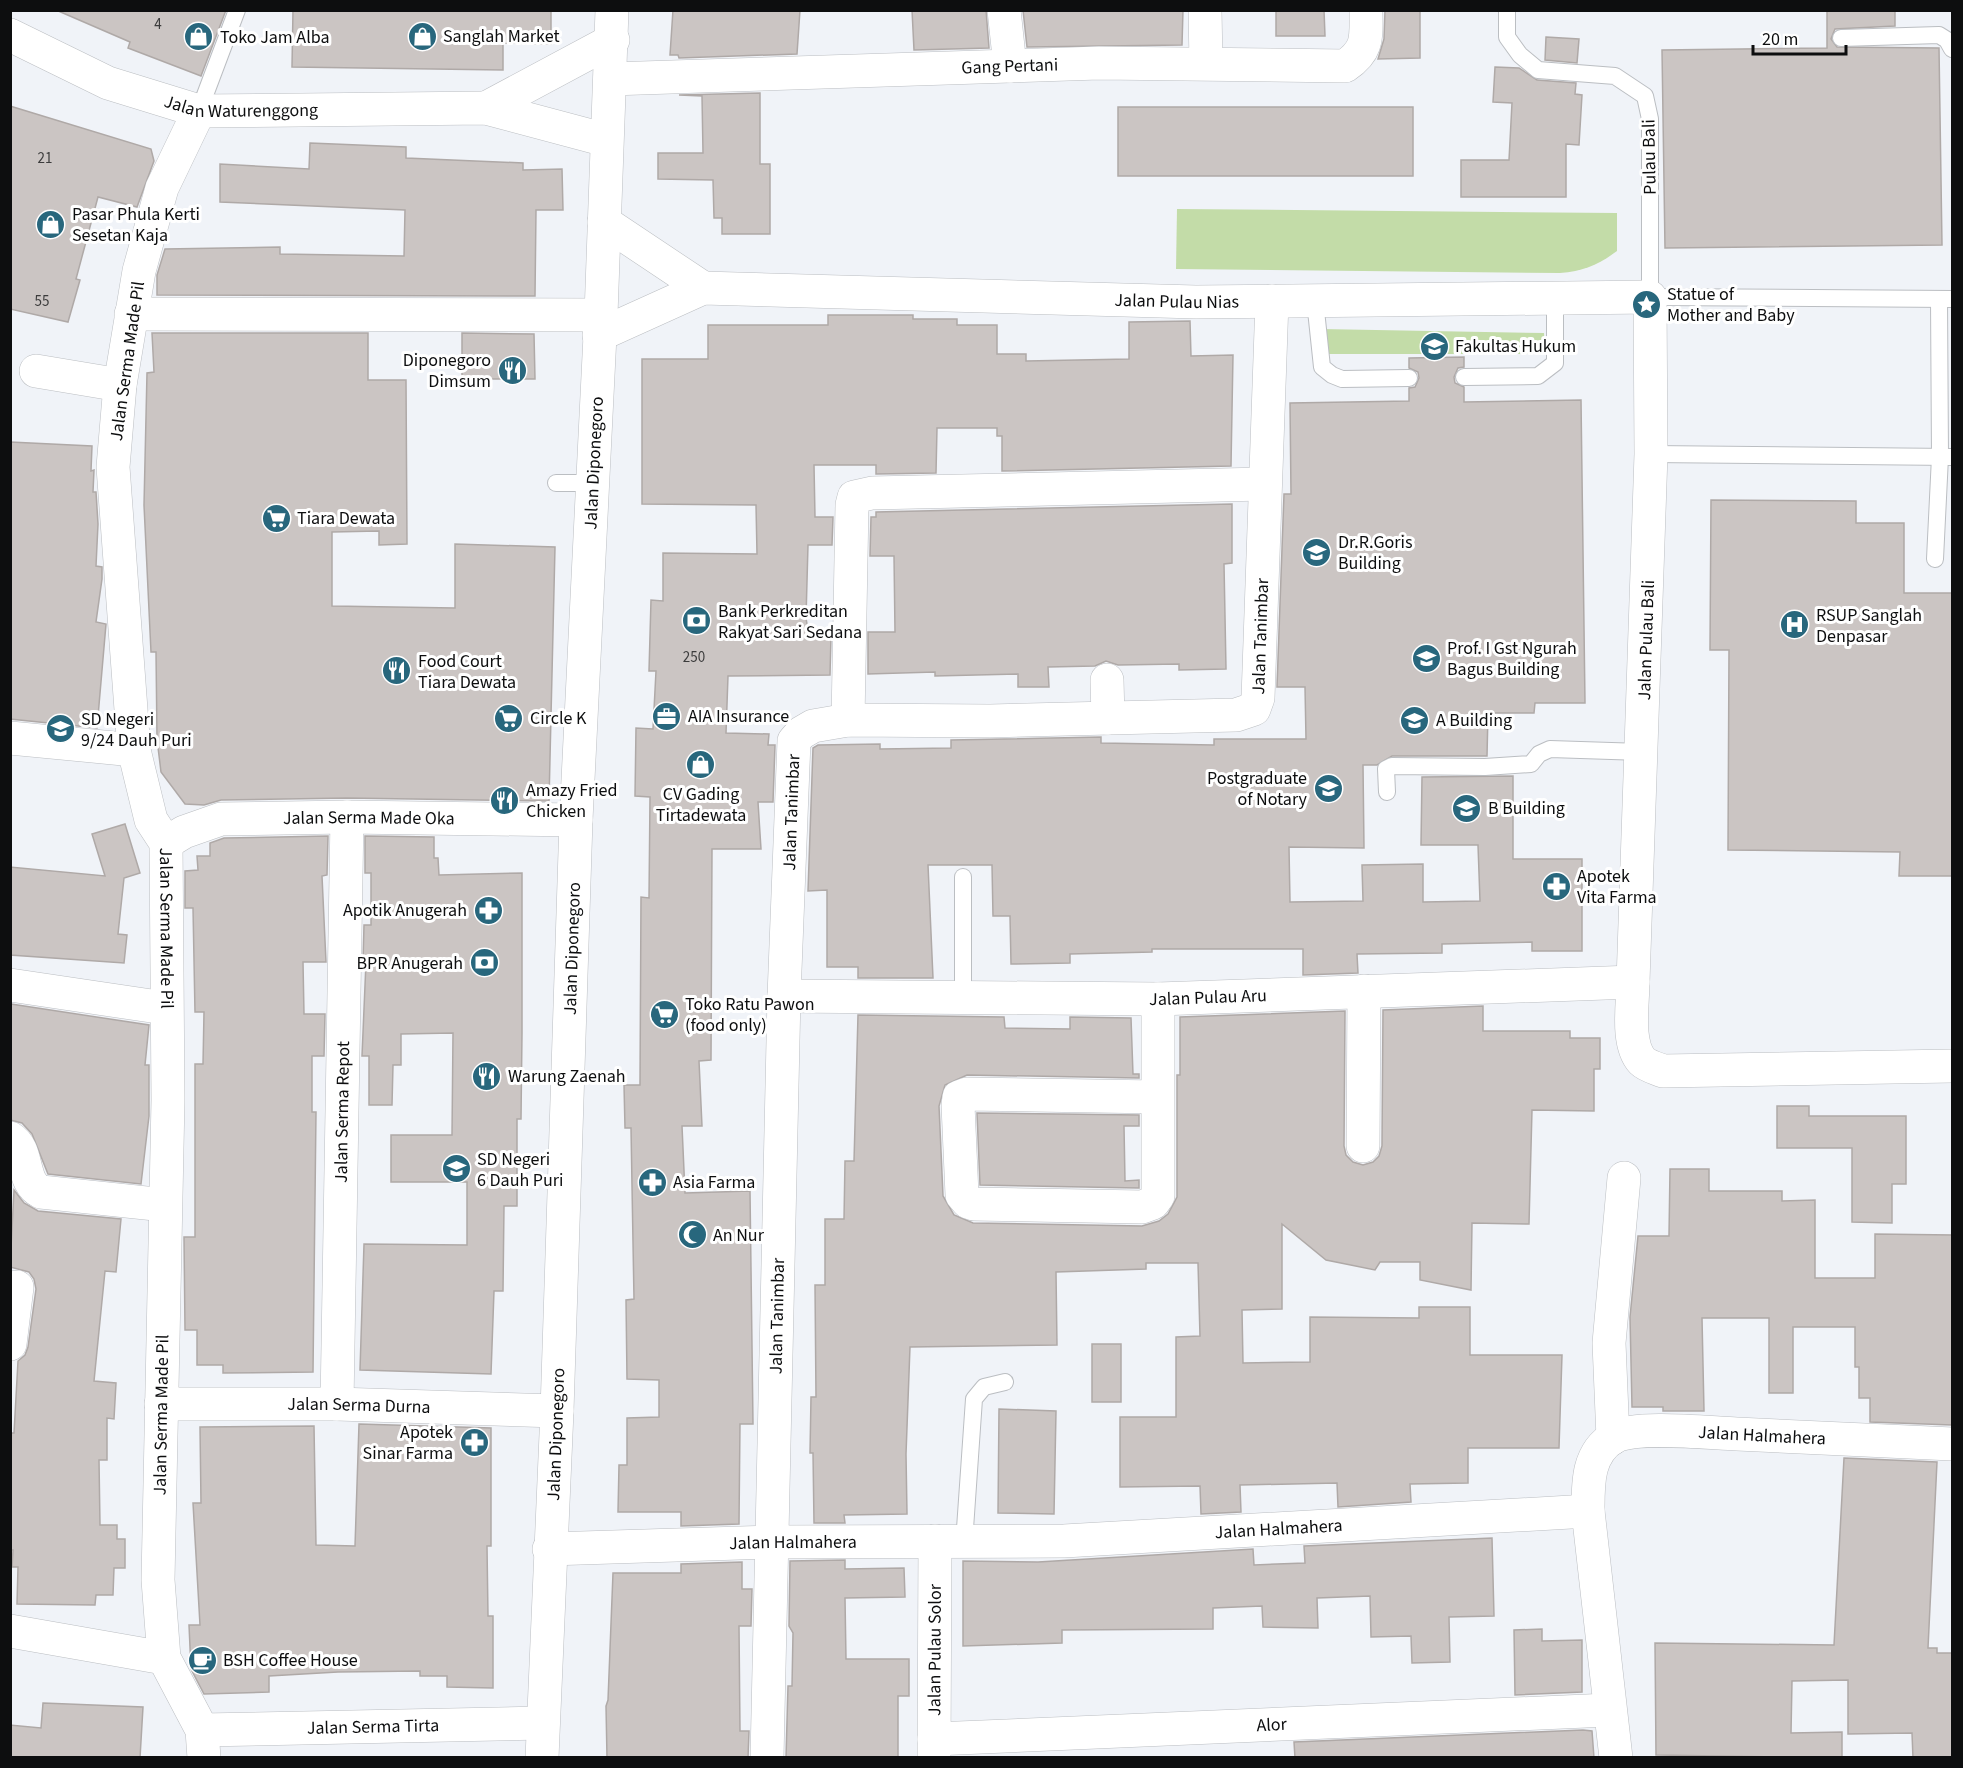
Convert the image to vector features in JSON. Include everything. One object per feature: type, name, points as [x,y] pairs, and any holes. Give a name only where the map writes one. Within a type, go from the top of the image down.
[{"type":"street","points":[[1004,10],[1010,66]]},
{"type":"street","points":[[1205,10],[1206,63]]},
{"type":"street","name":"Gang Pertani","points":[[610,79],[1010,66],[1206,63],[1345,66],[1360,56],[1366,40],[1366,10]]},
{"type":"street","name":"Jalan Waturenggong","points":[[486,108],[612,25]]},
{"type":"street","name":"Jalan Diponegoro","points":[[542,1758],[549,1549],[557,1411],[576,820],[612,25]]},
{"type":"street","name":"Jalan Waturenggong","points":[[10,35],[108,83],[199,111],[486,108],[606,141]]},
{"type":"street","name":"Jalan Serma Made Pil","points":[[199,111],[162,188],[139,271],[120,385],[113,466],[134,750],[151,819],[166,843],[165,1008],[168,1100],[158,1580],[164,1658],[203,1744]]},
{"type":"street","points":[[604,222],[703,288]]},
{"type":"street","name":"Jalan Pulau Nias","points":[[600,325],[703,288],[1196,302],[1650,297]]},
{"type":"street","name":"Jalan Pulau Bali","points":[[1650,297],[1651,454],[1634,982],[1633,1039],[1636,1053],[1644,1063],[1663,1071],[1953,1066]]},
{"type":"street","name":"Jalan Tanimbar","points":[[767,1758],[770,1542],[784,996],[794,741],[801,733],[813,726],[848,720],[947,722],[1236,715],[1254,709],[1258,698],[1272,301]]},
{"type":"street","points":[[131,314],[600,325]]},
{"type":"street","points":[[36,371],[120,385]]},
{"type":"street","points":[[848,720],[854,497],[872,493],[986,502],[1264,484]]},
{"type":"street","points":[[1107,680],[1108,718]]},
{"type":"street","points":[[10,738],[134,750]]},
{"type":"street","name":"Jalan Serma Made Oka","points":[[166,843],[184,832],[221,819],[347,817],[576,820]]},
{"type":"street","name":"Jalan Serma Repot","points":[[337,1404],[347,817]]},
{"type":"street","name":"Jalan Pulau Aru","points":[[784,996],[1158,999],[1634,982]]},
{"type":"street","points":[[10,986],[165,1008]]},
{"type":"street","points":[[1363,1146],[1364,991]]},
{"type":"street","points":[[1158,999],[1158,1096],[1158,1196],[1153,1203],[1142,1207],[974,1204],[968,1202],[962,1195],[959,1097],[967,1094],[1158,1096]]},
{"type":"street","points":[[10,1138],[22,1153],[30,1183],[34,1189],[41,1192],[165,1204]]},
{"type":"street","points":[[1616,1758],[1588,1510],[1588,1474],[1593,1460],[1612,1438],[1609,1343],[1624,1178]]},
{"type":"street","points":[[10,1344],[17,1287]]},
{"type":"street","name":"Jalan Serma Durna","points":[[161,1404],[337,1404],[557,1411]]},
{"type":"street","name":"Jalan Halmahera","points":[[1612,1438],[1627,1432],[1678,1432],[1953,1444]]},
{"type":"street","name":"Jalan Halmahera","points":[[549,1549],[770,1542],[1064,1541],[1588,1510]]},
{"type":"street","name":"Jalan Pulau Solor","points":[[934,1748],[949,1542]]},
{"type":"street","points":[[10,1631],[164,1658]]},
{"type":"street","name":"Alor","points":[[934,1748],[1609,1710]]},
{"type":"street","name":"Jalan Serma Tirta","points":[[203,1744],[543,1724]]},
{"type":"lane","points":[[199,111],[237,10]]},
{"type":"lane","name":"Pulau Bali","points":[[1507,10],[1507,37],[1520,55],[1538,70],[1615,76],[1645,96],[1650,119],[1650,297]]},
{"type":"lane","points":[[1841,38],[1940,35],[1947,40],[1953,50]]},
{"type":"lane","points":[[1650,297],[1946,299],[1946,457],[1935,560]]},
{"type":"lane","points":[[1464,377],[1538,376],[1555,363],[1555,298]]},
{"type":"lane","points":[[1315,301],[1322,367],[1342,379],[1409,378]]},
{"type":"lane","points":[[1651,454],[1946,457]]},
{"type":"lane","points":[[556,483],[592,483]]},
{"type":"lane","points":[[1387,792],[1384,774],[1386,769],[1392,766],[1485,767],[1531,764],[1539,754],[1550,749],[1642,752]]},
{"type":"lane","points":[[963,877],[963,998]]},
{"type":"lane","points":[[949,1542],[974,1399],[984,1388],[1005,1382]]},
{"type":"green space","points":[[1177,209],[1617,213],[1617,251],[1590,266],[1560,273],[1176,269]]},
{"type":"green space","points":[[1321,329],[1544,333],[1545,354],[1322,354]]},
{"type":"building","points":[[56,10],[226,10],[201,76],[128,48],[130,42]]},
{"type":"building","name":"Sanglah Market","points":[[293,10],[551,10],[551,44],[503,43],[503,70],[292,67]]},
{"type":"building","points":[[673,10],[800,10],[797,54],[679,58],[678,55],[670,55]]},
{"type":"building","points":[[912,10],[986,10],[989,48],[914,50]]},
{"type":"building","points":[[1023,10],[1183,10],[1182,45],[1027,47]]},
{"type":"building","points":[[1324,10],[1325,36],[1276,36],[1276,11]]},
{"type":"building","points":[[1385,10],[1420,10],[1420,58],[1378,59],[1384,39]]},
{"type":"building","points":[[1827,10],[1895,10],[1895,26],[1835,29],[1831,39],[1837,47],[1939,48],[1942,245],[1665,248],[1662,50],[1827,48]]},
{"type":"building","points":[[1546,37],[1579,39],[1577,63],[1545,60]]},
{"type":"building","points":[[1495,67],[1519,68],[1537,80],[1576,83],[1575,94],[1582,95],[1579,145],[1566,144],[1566,197],[1461,197],[1461,160],[1509,160],[1512,103],[1493,102]]},
{"type":"building","points":[[760,93],[760,164],[770,164],[770,234],[722,234],[722,218],[714,218],[713,180],[658,179],[658,153],[703,153],[702,96],[679,95]]},
{"type":"building","points":[[10,106],[151,149],[154,161],[137,207],[98,197],[76,279],[80,280],[68,322],[10,309]]},
{"type":"building","points":[[1118,107],[1413,107],[1413,176],[1118,176]]},
{"type":"building","points":[[310,143],[406,147],[406,158],[523,163],[523,170],[562,169],[563,210],[536,210],[535,296],[157,295],[157,275],[165,249],[280,247],[280,254],[404,256],[405,210],[220,202],[220,164],[309,169]]},
{"type":"building","points":[[828,315],[913,315],[913,319],[957,319],[957,325],[997,325],[997,354],[1026,354],[1026,361],[1129,359],[1129,322],[1190,321],[1191,356],[1233,355],[1231,466],[1002,471],[1002,436],[997,436],[997,428],[937,428],[936,473],[876,474],[876,465],[814,465],[815,517],[833,517],[832,545],[808,545],[806,618],[809,636],[831,636],[830,675],[728,676],[726,733],[769,734],[768,745],[775,745],[773,802],[758,802],[761,849],[712,849],[711,1060],[699,1061],[702,1126],[682,1126],[685,1193],[750,1191],[753,1424],[740,1424],[739,1524],[681,1526],[681,1512],[618,1512],[619,1465],[627,1465],[627,1418],[659,1417],[659,1380],[627,1379],[626,1300],[634,1299],[631,1128],[625,1128],[624,1085],[640,1085],[641,897],[649,898],[650,797],[635,796],[636,728],[653,729],[656,671],[649,671],[651,600],[663,601],[663,553],[757,554],[756,505],[642,504],[642,359],[708,359],[708,325],[828,325]]},
{"type":"building","points":[[152,333],[368,333],[368,380],[406,380],[407,544],[379,545],[379,531],[332,532],[332,606],[455,608],[455,544],[555,547],[549,801],[347,798],[221,800],[204,805],[185,804],[161,772],[157,739],[156,652],[151,652],[144,505],[147,373],[154,372]]},
{"type":"building","points":[[462,333],[534,334],[535,379],[462,379]]},
{"type":"building","points":[[1464,357],[1464,367],[1458,368],[1454,377],[1455,383],[1464,387],[1464,402],[1581,400],[1585,703],[1535,703],[1534,713],[1488,713],[1487,756],[1392,756],[1377,765],[1363,765],[1364,848],[1289,847],[1290,902],[1363,901],[1362,865],[1423,864],[1423,902],[1480,901],[1478,845],[1421,845],[1422,777],[1513,776],[1513,859],[1582,859],[1582,951],[1532,951],[1532,942],[1442,944],[1442,953],[1357,954],[1358,973],[1303,975],[1303,949],[1152,949],[1152,952],[1070,954],[1070,963],[1011,964],[1010,916],[993,916],[992,865],[928,865],[933,978],[858,978],[858,967],[827,967],[827,890],[808,891],[813,748],[818,745],[880,744],[880,749],[951,748],[951,740],[1101,737],[1101,743],[1214,745],[1214,739],[1306,739],[1305,687],[1277,687],[1284,494],[1291,494],[1290,403],[1409,401],[1409,388],[1415,387],[1419,378],[1418,372],[1409,368],[1409,358]]},
{"type":"building","points":[[10,442],[92,446],[91,471],[94,470],[93,492],[96,492],[98,524],[96,566],[102,567],[96,622],[106,624],[97,728],[10,719]]},
{"type":"building","points":[[1711,500],[1856,501],[1856,523],[1904,523],[1904,593],[1953,593],[1953,876],[1899,876],[1900,852],[1728,850],[1729,650],[1710,650]]},
{"type":"building","points":[[1232,504],[1232,563],[1224,564],[1226,669],[1179,670],[1179,664],[1118,665],[1106,661],[1095,666],[1048,667],[1049,687],[1018,687],[1018,674],[935,676],[935,672],[868,674],[868,632],[895,632],[894,556],[870,556],[871,517],[876,517],[876,512]]},
{"type":"building","points":[[125,824],[140,873],[124,878],[118,934],[127,935],[124,963],[10,955],[10,867],[105,876],[92,834]]},
{"type":"building","points":[[328,836],[327,875],[322,876],[326,962],[303,962],[304,1014],[325,1014],[324,1056],[312,1056],[312,1112],[316,1112],[313,1372],[223,1373],[223,1365],[197,1365],[197,1330],[185,1330],[184,1237],[195,1237],[195,1064],[203,1064],[204,1012],[195,1012],[193,908],[185,908],[185,871],[198,870],[197,856],[210,856],[210,843],[224,838]]},
{"type":"building","points":[[365,836],[434,837],[434,858],[438,858],[439,875],[522,873],[521,1119],[517,1119],[517,1206],[504,1206],[503,1291],[494,1291],[491,1374],[360,1370],[364,1244],[467,1245],[467,1182],[391,1182],[391,1135],[452,1135],[453,1033],[401,1034],[401,1065],[393,1065],[392,1105],[369,1105],[369,1056],[362,1056],[366,962],[363,962],[364,925],[371,925],[371,873],[365,873]]},
{"type":"building","points":[[11,1004],[149,1025],[145,1065],[149,1065],[149,1116],[141,1184],[48,1174],[32,1134],[22,1123],[10,1120]]},
{"type":"building","points":[[1483,1006],[1483,1031],[1570,1031],[1570,1038],[1600,1038],[1600,1069],[1594,1069],[1594,1111],[1532,1110],[1529,1224],[1472,1223],[1471,1290],[1420,1280],[1420,1262],[1380,1262],[1375,1270],[1326,1260],[1282,1224],[1282,1309],[1242,1310],[1243,1363],[1310,1362],[1310,1317],[1419,1318],[1419,1307],[1470,1307],[1470,1355],[1562,1355],[1559,1448],[1468,1448],[1468,1483],[1410,1484],[1411,1502],[1338,1507],[1337,1483],[1240,1485],[1241,1512],[1201,1514],[1200,1486],[1120,1487],[1120,1417],[1176,1417],[1176,1337],[1200,1336],[1198,1263],[1146,1263],[1146,1269],[1056,1272],[1057,1345],[910,1347],[906,1454],[907,1514],[844,1515],[845,1523],[814,1523],[813,1453],[810,1453],[811,1397],[816,1397],[815,1285],[825,1285],[825,1219],[844,1219],[845,1161],[854,1161],[858,1015],[1004,1017],[1005,1028],[1070,1029],[1070,1017],[1131,1018],[1133,1074],[1139,1074],[1139,1078],[967,1075],[945,1085],[939,1106],[943,1196],[954,1215],[973,1223],[1142,1226],[1159,1221],[1168,1214],[1177,1197],[1177,1075],[1180,1075],[1180,1017],[1345,1011],[1344,1146],[1346,1155],[1353,1162],[1363,1165],[1373,1162],[1379,1156],[1382,1146],[1383,1010]]},
{"type":"building","points":[[1777,1106],[1809,1106],[1809,1116],[1906,1116],[1906,1184],[1892,1184],[1892,1223],[1852,1222],[1852,1148],[1777,1148]]},
{"type":"building","points":[[977,1113],[1139,1115],[1139,1126],[1124,1126],[1125,1181],[1139,1180],[1139,1188],[980,1185]]},
{"type":"building","points":[[1670,1169],[1709,1169],[1709,1191],[1782,1191],[1782,1201],[1815,1200],[1815,1278],[1875,1278],[1875,1234],[1953,1235],[1952,1425],[1870,1422],[1870,1398],[1859,1398],[1859,1367],[1855,1367],[1855,1327],[1793,1327],[1793,1393],[1769,1393],[1769,1318],[1702,1318],[1704,1411],[1663,1411],[1663,1407],[1632,1407],[1630,1317],[1638,1236],[1669,1236]]},
{"type":"building","points":[[14,1190],[24,1203],[38,1211],[121,1219],[116,1272],[105,1271],[94,1381],[116,1383],[114,1419],[107,1418],[107,1460],[99,1460],[100,1525],[117,1525],[117,1539],[125,1539],[125,1568],[114,1568],[113,1595],[96,1595],[95,1605],[17,1604],[18,1567],[12,1567],[13,1550],[10,1550],[10,1433],[14,1433],[18,1361],[25,1355],[28,1347],[36,1289],[34,1279],[29,1272],[10,1267]]},
{"type":"building","points":[[1092,1344],[1121,1344],[1121,1402],[1092,1402]]},
{"type":"building","points":[[999,1409],[1056,1411],[1054,1514],[998,1513]]},
{"type":"building","points":[[359,1424],[491,1428],[491,1546],[487,1546],[488,1616],[493,1616],[493,1688],[447,1687],[447,1676],[420,1676],[420,1671],[338,1672],[269,1676],[269,1692],[204,1694],[191,1669],[189,1625],[200,1625],[193,1503],[201,1503],[200,1427],[314,1426],[316,1545],[355,1546]]},
{"type":"building","points":[[1844,1458],[1937,1462],[1928,1648],[1937,1648],[1937,1653],[1953,1653],[1953,1758],[1913,1758],[1912,1733],[1848,1734],[1848,1680],[1792,1681],[1791,1733],[1842,1732],[1842,1758],[1656,1755],[1655,1643],[1834,1645]]},
{"type":"building","points":[[1492,1538],[1494,1616],[1449,1617],[1450,1662],[1412,1663],[1411,1636],[1371,1637],[1370,1596],[1317,1598],[1318,1628],[1263,1627],[1262,1606],[1213,1608],[1213,1629],[1062,1630],[1062,1643],[963,1646],[963,1561],[1038,1562],[1253,1549],[1254,1565],[1305,1563],[1304,1546]]},
{"type":"building","points":[[845,1560],[845,1569],[904,1568],[905,1597],[845,1598],[846,1659],[909,1659],[909,1696],[898,1696],[898,1758],[786,1758],[788,1686],[792,1686],[793,1633],[789,1626],[790,1561]]},
{"type":"building","points":[[742,1562],[742,1589],[752,1589],[751,1626],[739,1626],[740,1731],[749,1731],[748,1758],[607,1758],[606,1706],[613,1573],[681,1573],[681,1564]]},
{"type":"building","points":[[1542,1629],[1542,1641],[1582,1640],[1582,1692],[1515,1695],[1514,1630]]},
{"type":"building","points":[[43,1703],[143,1707],[140,1758],[10,1758],[10,1725],[41,1728]]},
{"type":"building","points":[[1592,1731],[1594,1758],[1295,1758],[1294,1742]]},
{"type":"place","name":"Sanglah Market","points":[[422,36]]},
{"type":"place","name":"Toko Jam Alba","points":[[199,37]]},
{"type":"place","name":"Pasar Phula Kerti Sesetan Kaja","points":[[51,224]]},
{"type":"place","name":"Statue of Mother and Baby","points":[[1646,304]]},
{"type":"place","name":"Fakultas Hukum","points":[[1434,346]]},
{"type":"place","name":"Diponegoro Dimsum","points":[[512,370]]},
{"type":"place","name":"Tiara Dewata","points":[[276,518]]},
{"type":"place","name":"Dr.R.Goris Building","points":[[1317,552]]},
{"type":"place","name":"Bank Perkreditan Rakyat Sari Sedana","points":[[697,621]]},
{"type":"place","name":"RSUP Sanglah Denpasar","points":[[1795,625]]},
{"type":"place","name":"Prof. I Gst Ngurah Bagus Building","points":[[1426,658]]},
{"type":"place","name":"Food Court Tiara Dewata","points":[[397,671]]},
{"type":"place","name":"AIA Insurance","points":[[667,716]]},
{"type":"place","name":"Circle K","points":[[509,718]]},
{"type":"place","name":"A Building","points":[[1415,720]]},
{"type":"place","name":"SD Negeri 9/24 Dauh Puri","points":[[60,729]]},
{"type":"place","name":"CV Gading Tirtadewata","points":[[701,765]]},
{"type":"place","name":"Postgraduate of Notary","points":[[1328,788]]},
{"type":"place","name":"Amazy Fried Chicken","points":[[505,800]]},
{"type":"place","name":"B Building","points":[[1467,808]]},
{"type":"place","name":"Apotek Vita Farma","points":[[1556,886]]},
{"type":"place","name":"Apotik Anugerah","points":[[488,910]]},
{"type":"place","name":"BPR Anugerah","points":[[484,963]]},
{"type":"place","name":"Toko Ratu Pawon (food only)","points":[[664,1014]]},
{"type":"place","name":"Warung Zaenah","points":[[487,1076]]},
{"type":"place","name":"SD Negeri 6 Dauh Puri","points":[[456,1169]]},
{"type":"place","name":"Asia Farma","points":[[652,1182]]},
{"type":"place","name":"An Nur","points":[[692,1235]]},
{"type":"place","name":"Apotek Sinar Farma","points":[[474,1442]]},
{"type":"place","name":"BSH Coffee House","points":[[202,1660]]}]
